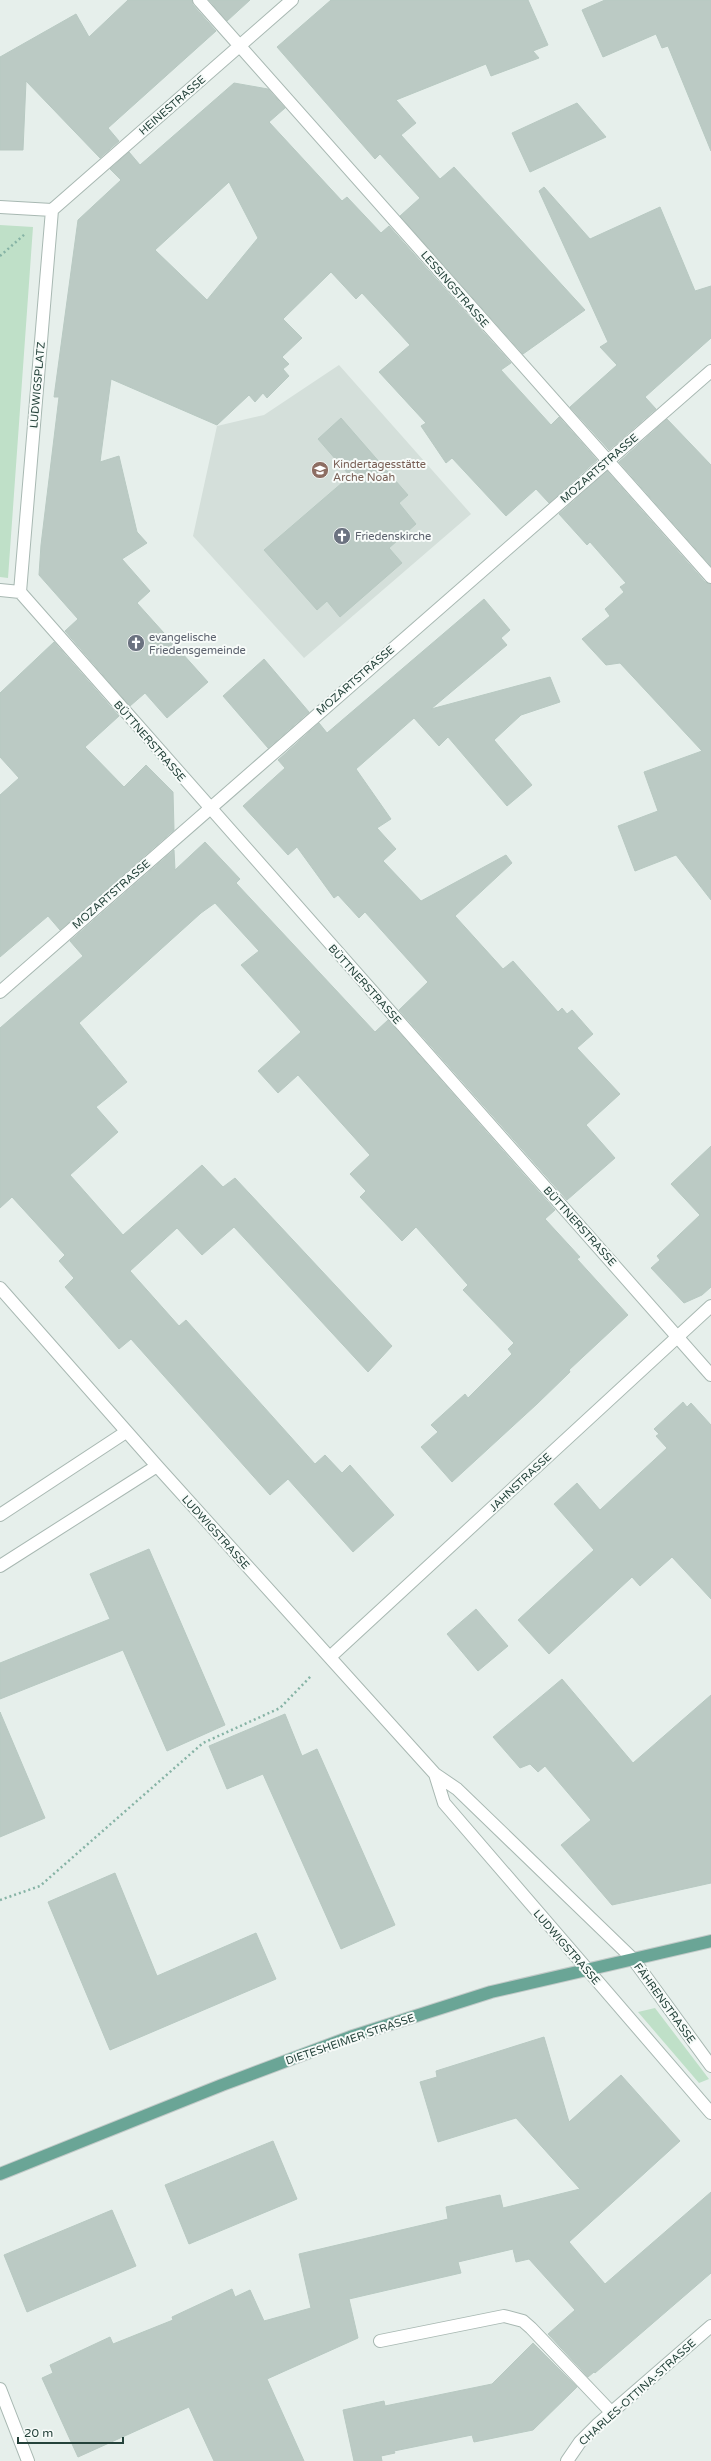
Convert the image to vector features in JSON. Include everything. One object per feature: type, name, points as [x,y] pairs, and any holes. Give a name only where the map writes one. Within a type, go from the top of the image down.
[{"type":"main road","name":"DIETESHEIMER STRASSE","points":[[0,2174],[164,2107],[350,2037],[491,1992],[711,1941]]},
{"type":"street","name":"LESSINGSTRASSE","points":[[199,0],[711,577]]},
{"type":"street","name":"HEINESTRASSE","points":[[52,210],[292,0]]},
{"type":"street","points":[[0,207],[52,210]]},
{"type":"street","name":"LUDWIGSPLATZ","points":[[20,592],[52,210]]},
{"type":"street","name":"MOZARTSTRASSE","points":[[0,992],[208,808],[711,371]]},
{"type":"street","points":[[0,590],[20,592]]},
{"type":"street","name":"BÜTTNERSTRASSE","points":[[20,592],[208,808],[711,1375]]},
{"type":"street","name":"LUDWIGSTRASSE","points":[[0,1288],[126,1432],[435,1774],[458,1789],[633,1959]]},
{"type":"street","name":"JAHNSTRASSE","points":[[330,1657],[711,1306]]},
{"type":"street","points":[[0,1515],[126,1432]]},
{"type":"street","points":[[0,1566],[157,1466]]},
{"type":"street","name":"LUDWIGSTRASSE","points":[[435,1774],[444,1802],[586,1970],[711,2113]]},
{"type":"street","name":"FÄHRENSTRASSE","points":[[633,1959],[711,2066]]},
{"type":"street","points":[[380,2341],[504,2316],[514,2318],[531,2328],[612,2412]]},
{"type":"street","name":"CHARLES-OTTINA-STRASSE","points":[[567,2461],[580,2442],[612,2412],[711,2326]]},
{"type":"street","points":[[0,2389],[28,2461]]},
{"type":"path","points":[[0,1900],[40,1886],[203,1743],[280,1708],[330,1657]]},
{"type":"shaded area","name":"Kindertagesstätte Arche Noah","points":[[339,365],[471,514],[304,658],[193,536],[217,426],[264,415]]},
{"type":"green space","points":[[0,225],[33,227],[8,578],[0,577]]},
{"type":"green space","points":[[655,2008],[709,2079],[699,2083],[638,2012]]},
{"type":"building","points":[[128,0],[192,0],[193,5],[216,31],[108,128],[119,141],[100,158],[26,81],[23,150],[0,150],[0,57],[76,14],[89,37]]},
{"type":"building","points":[[209,0],[250,0],[227,21]]},
{"type":"building","points":[[331,0],[528,0],[548,45],[533,51],[539,58],[491,76],[486,64],[396,100],[416,123],[401,135],[440,179],[454,167],[585,310],[523,354],[400,216],[420,198],[380,154],[375,159],[277,47]]},
{"type":"building","points":[[605,0],[711,0],[711,151],[668,46],[662,48],[656,34],[603,57],[582,10]]},
{"type":"building","points":[[234,83],[268,89],[285,108],[269,122],[342,201],[347,197],[381,233],[389,226],[511,363],[501,370],[551,425],[559,417],[597,460],[549,503],[536,489],[506,516],[452,458],[446,463],[421,426],[426,423],[379,372],[410,345],[362,293],[356,299],[331,272],[283,319],[302,338],[282,357],[289,364],[283,369],[289,376],[267,398],[263,393],[255,402],[249,395],[217,425],[111,379],[100,462],[119,456],[137,532],[147,543],[122,559],[150,591],[137,603],[208,682],[167,718],[145,693],[130,706],[65,631],[78,619],[39,575],[41,545],[59,397],[54,397],[78,220],[121,180],[110,169],[129,152],[140,165]],"holes":[[[229,182],[258,238],[207,300],[155,250]]]},
{"type":"building","points":[[577,103],[606,137],[530,172],[512,133]]},
{"type":"building","points":[[544,187],[590,239],[660,207],[695,291],[711,286],[711,338],[645,397],[656,409],[609,450],[570,407],[617,365],[600,347],[608,342],[539,191]]},
{"type":"building","name":"Friedenskirche","points":[[341,418],[408,495],[399,503],[416,524],[389,548],[402,563],[340,617],[327,601],[317,610],[264,550],[350,476],[318,439]]},
{"type":"building","points":[[667,419],[711,465],[711,566],[619,462]]},
{"type":"building","points":[[607,471],[705,582],[711,584],[711,900],[676,855],[635,871],[618,826],[658,811],[644,772],[702,751],[620,663],[606,665],[582,639],[610,616],[605,609],[624,592],[620,587],[626,583],[590,542],[587,545],[559,514]]},
{"type":"building","points":[[484,599],[510,630],[501,638],[507,645],[431,709],[550,677],[560,702],[521,715],[494,740],[532,785],[507,806],[448,737],[439,746],[414,718],[356,769],[391,819],[377,828],[396,849],[383,861],[421,901],[506,855],[512,863],[455,916],[503,969],[513,961],[558,1012],[562,1008],[567,1014],[572,1010],[593,1034],[577,1048],[620,1094],[586,1125],[615,1158],[567,1200],[399,1010],[428,982],[365,912],[359,918],[338,895],[334,898],[297,847],[288,855],[243,806],[285,768],[278,760],[319,723],[327,733]]},
{"type":"building","points":[[54,642],[119,716],[85,747],[124,787],[146,765],[173,792],[174,830],[60,930],[48,916],[0,957],[0,795],[19,778],[0,757],[0,693]]},
{"type":"building","points":[[264,659],[309,712],[268,748],[223,696]]},
{"type":"building","points":[[205,842],[240,879],[236,883],[375,1032],[388,1020],[555,1210],[545,1219],[580,1257],[577,1259],[628,1315],[569,1370],[570,1372],[537,1404],[452,1482],[421,1447],[438,1432],[431,1425],[465,1394],[468,1398],[512,1354],[508,1349],[514,1343],[463,1290],[468,1285],[416,1227],[402,1241],[360,1197],[366,1191],[350,1174],[370,1155],[298,1075],[278,1093],[258,1071],[301,1032],[241,965],[259,951],[215,903],[201,913],[79,1023],[127,1082],[96,1107],[118,1132],[70,1175],[123,1235],[202,1165],[223,1187],[235,1178],[392,1346],[368,1372],[234,1227],[202,1255],[177,1228],[130,1271],[179,1326],[186,1320],[315,1464],[325,1455],[342,1473],[350,1465],[394,1515],[353,1552],[288,1479],[270,1495],[131,1339],[119,1349],[65,1287],[74,1278],[59,1261],[65,1255],[12,1197],[0,1208],[0,1028],[83,956],[70,941],[174,850],[175,870]]},
{"type":"building","points":[[711,1146],[711,1287],[702,1295],[684,1303],[651,1268],[660,1260],[657,1256],[700,1215],[671,1184]]},
{"type":"building","points":[[683,1402],[687,1407],[691,1403],[711,1425],[711,1599],[672,1557],[640,1586],[632,1577],[549,1654],[518,1620],[594,1550],[554,1504],[577,1483],[600,1510],[667,1448],[656,1436],[659,1434],[654,1429]]},
{"type":"building","points":[[149,1549],[225,1725],[167,1751],[123,1650],[0,1699],[0,1663],[110,1619],[90,1574]]},
{"type":"building","points":[[476,1609],[508,1646],[478,1671],[447,1634]]},
{"type":"building","points":[[562,1679],[633,1763],[711,1695],[711,1883],[612,1905],[561,1845],[591,1820],[545,1766],[538,1772],[530,1764],[520,1768],[493,1737]]},
{"type":"building","points":[[0,1712],[45,1818],[0,1837]]},
{"type":"building","points":[[285,1714],[302,1756],[317,1749],[395,1925],[341,1949],[263,1774],[227,1789],[209,1746]]},
{"type":"building","points":[[115,1873],[157,1976],[256,1933],[276,1979],[110,2050],[48,1902]]},
{"type":"building","points":[[544,2037],[569,2122],[621,2075],[680,2141],[569,2242],[605,2284],[711,2192],[711,2273],[595,2373],[594,2372],[588,2377],[548,2334],[575,2310],[529,2259],[516,2262],[513,2249],[458,2262],[461,2273],[349,2299],[358,2338],[267,2379],[304,2461],[214,2461],[189,2407],[78,2457],[42,2378],[53,2373],[50,2365],[110,2337],[113,2344],[173,2320],[172,2317],[232,2289],[235,2297],[250,2290],[264,2321],[311,2308],[299,2254],[448,2219],[446,2207],[500,2195],[503,2208],[580,2189],[516,2118],[438,2142],[420,2082],[437,2077],[436,2071]]},
{"type":"building","points":[[273,2141],[297,2199],[189,2244],[165,2185]]},
{"type":"building","points":[[112,2210],[136,2266],[27,2312],[4,2255]]},
{"type":"building","points":[[533,2343],[577,2387],[533,2430],[474,2442],[472,2435],[394,2451],[395,2453],[381,2456],[382,2461],[354,2461],[343,2410],[384,2401],[385,2406],[492,2384]]},
{"type":"place","name":"Kindertagesstätte Arche Noah","points":[[320,470]]},
{"type":"place","name":"Friedenskirche","points":[[342,536]]},
{"type":"place","name":"evangelische Friedensgemeinde","points":[[136,643]]}]
